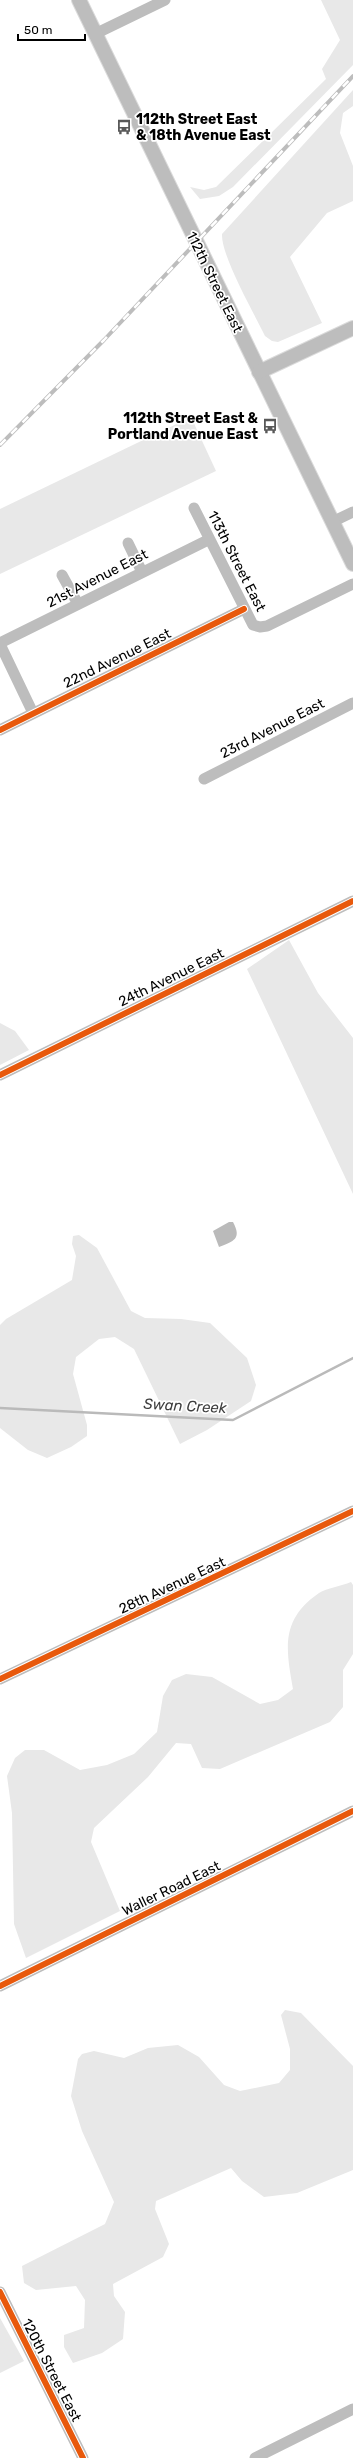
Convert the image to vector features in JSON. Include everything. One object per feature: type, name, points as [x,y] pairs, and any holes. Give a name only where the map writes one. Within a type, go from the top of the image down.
[{"type":"main road","name":"112th Street East","points":[[79,0],[353,564]]},
{"type":"main road","points":[[259,372],[353,328]]},
{"type":"street","points":[[95,34],[165,0]]},
{"type":"street","name":"113th Street East","points":[[194,508],[208,540],[251,623],[256,626],[268,626],[353,584]]},
{"type":"street","points":[[332,522],[353,512]]},
{"type":"street","name":"21st Avenue East","points":[[0,644],[208,540]]},
{"type":"street","points":[[128,543],[142,572]]},
{"type":"street","points":[[62,575],[78,604]]},
{"type":"street","name":"22nd Avenue East","points":[[0,730],[244,609]]},
{"type":"street","points":[[0,644],[33,713]]},
{"type":"street","name":"23rd Avenue East","points":[[204,779],[353,703]]},
{"type":"street","name":"24th Avenue East","points":[[0,1075],[353,901]]},
{"type":"street","name":"28th Avenue East","points":[[0,1679],[353,1511]]},
{"type":"street","name":"Waller Road East","points":[[0,1986],[353,1811]]},
{"type":"street","name":"120th Street East","points":[[0,2292],[83,2458]]},
{"type":"street","points":[[255,2458],[353,2409]]},
{"type":"shaded area","points":[[321,0],[353,0],[353,65],[233,187],[219,196],[200,199],[190,187],[204,190],[216,187],[326,79],[322,69],[340,40]]},
{"type":"shaded area","points":[[353,90],[353,106],[343,113],[340,133],[353,166],[353,201],[327,213],[290,257],[322,323],[278,342],[272,341],[265,336],[239,285],[223,244],[222,234]]},
{"type":"shaded area","points":[[191,417],[216,471],[0,574],[0,509]]},
{"type":"shaded area","points":[[289,940],[318,993],[353,1038],[353,1194],[247,969]]},
{"type":"shaded area","points":[[0,1023],[15,1031],[29,1050],[0,1065]]},
{"type":"shaded area","points":[[229,1222],[233,1222],[236,1228],[237,1232],[235,1239],[219,1247],[213,1231]]},
{"type":"shaded area","points":[[79,1235],[97,1248],[131,1311],[145,1318],[181,1319],[210,1323],[247,1358],[256,1385],[251,1401],[207,1430],[180,1444],[134,1349],[115,1337],[99,1339],[76,1357],[73,1374],[87,1425],[87,1436],[71,1447],[47,1458],[28,1450],[0,1428],[0,1325],[6,1319],[72,1280],[76,1256],[72,1244],[73,1236]]},
{"type":"shaded area","points":[[351,1582],[353,1585],[353,1654],[343,1670],[343,1707],[330,1722],[220,1769],[202,1768],[191,1744],[176,1743],[148,1777],[94,1828],[91,1842],[120,1911],[26,1958],[14,1924],[12,1813],[7,1776],[15,1758],[25,1750],[44,1750],[80,1770],[107,1765],[134,1754],[157,1732],[163,1696],[172,1680],[186,1674],[212,1677],[260,1704],[278,1700],[293,1689],[288,1648],[292,1625],[298,1614],[306,1603],[319,1593]]},
{"type":"shaded area","points":[[285,2010],[301,2013],[353,2066],[353,2170],[297,2193],[264,2197],[242,2181],[231,2168],[156,2201],[155,2209],[169,2244],[163,2257],[113,2284],[114,2296],[125,2312],[123,2339],[102,2353],[73,2363],[64,2347],[64,2335],[84,2328],[85,2300],[76,2286],[36,2290],[24,2283],[22,2266],[105,2224],[114,2202],[82,2131],[71,2096],[78,2059],[82,2054],[94,2051],[124,2058],[148,2048],[178,2045],[199,2057],[224,2085],[240,2091],[279,2083],[290,2070],[290,2049],[281,2015]]},
{"type":"shaded area","points":[[0,2318],[24,2361],[0,2373]]},
{"type":"waterway","name":"Swan Creek","points":[[0,1408],[233,1420],[353,1358]]},
{"type":"railway","points":[[0,445],[104,340],[353,76]]},
{"type":"cycle path","points":[[0,730],[244,609]]},
{"type":"cycle path","points":[[0,1075],[353,901]]},
{"type":"cycle path","points":[[0,1679],[353,1511]]},
{"type":"cycle path","points":[[0,1986],[353,1811]]},
{"type":"cycle path","points":[[0,2292],[83,2458]]},
{"type":"place","name":"112th Street East & 18th Avenue East","points":[[124,127]]},
{"type":"place","name":"112th Street East & Portland Avenue East","points":[[270,426]]}]
